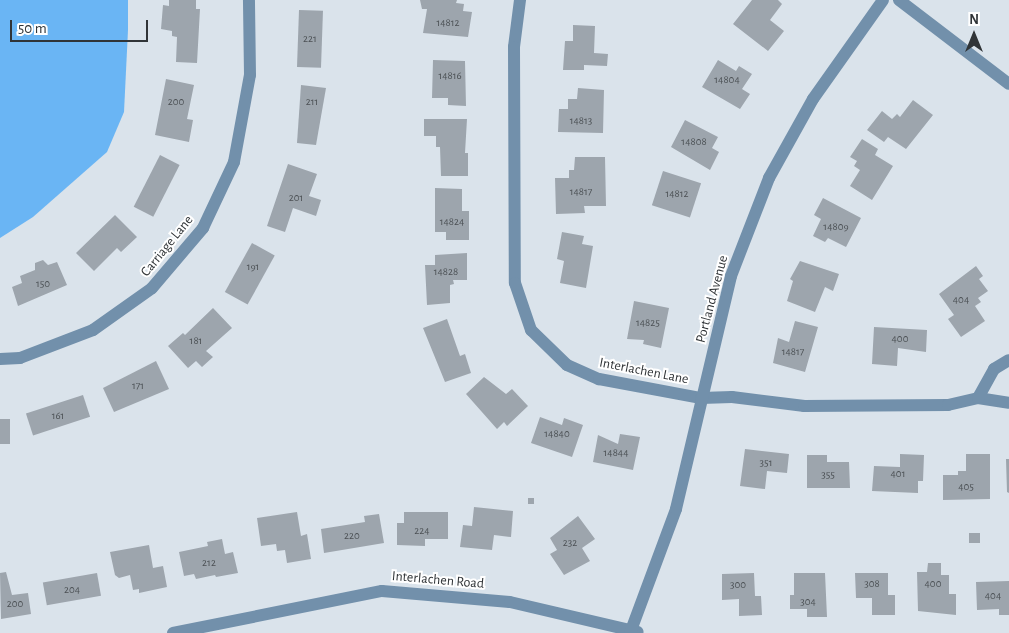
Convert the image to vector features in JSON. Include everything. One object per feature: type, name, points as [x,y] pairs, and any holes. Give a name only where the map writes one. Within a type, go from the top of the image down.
[{"type":"street","name":"Carriage Lane","points":[[0,359],[20,358],[93,330],[152,288],[203,228],[234,162],[250,75],[249,0]]},
{"type":"street","name":"Interlachen Lane","points":[[520,0],[514,47],[515,283],[531,330],[566,365],[599,379],[701,398],[732,397],[804,406],[948,405],[978,398],[1009,403]]},
{"type":"street","name":"Portland Avenue","points":[[634,632],[676,509],[731,276],[769,178],[813,99],[883,0]]},
{"type":"street","points":[[899,0],[1009,84]]},
{"type":"street","points":[[978,398],[994,369],[1009,360]]},
{"type":"street","name":"Interlachen Road","points":[[174,633],[382,591],[510,602],[634,632]]},
{"type":"water","points":[[0,0],[128,0],[128,30],[124,112],[107,152],[33,217],[0,238]]},
{"type":"building","points":[[169,0],[196,0],[196,9],[200,9],[197,63],[176,62],[177,37],[172,36],[172,31],[161,29],[163,5],[169,6]]},
{"type":"building","points":[[420,0],[457,0],[456,3],[464,4],[463,11],[472,12],[468,37],[423,33],[427,9],[422,9]]},
{"type":"building","points":[[752,0],[778,0],[782,4],[770,20],[784,31],[768,51],[733,24]]},
{"type":"building","points":[[299,10],[323,11],[321,68],[297,67]]},
{"type":"building","points":[[573,25],[595,26],[594,53],[608,54],[607,66],[584,65],[584,70],[563,70],[565,41],[573,41]]},
{"type":"building","points":[[433,60],[465,61],[466,106],[448,105],[448,98],[432,98]]},
{"type":"building","points":[[718,60],[736,71],[739,66],[752,74],[742,89],[750,94],[740,109],[702,87]]},
{"type":"building","points":[[166,79],[194,85],[187,119],[193,120],[189,142],[155,135]]},
{"type":"building","points":[[301,85],[326,88],[316,145],[297,143]]},
{"type":"building","points":[[578,88],[604,90],[603,133],[558,132],[559,109],[568,109],[568,99],[577,99]]},
{"type":"building","points":[[913,100],[933,115],[906,149],[888,137],[884,142],[867,130],[882,111],[892,119],[897,114],[900,117]]},
{"type":"building","points":[[424,119],[467,119],[465,153],[468,153],[468,176],[441,176],[440,147],[436,147],[436,136],[424,136]]},
{"type":"building","points":[[685,120],[718,137],[712,148],[719,152],[710,170],[671,147]]},
{"type":"building","points":[[862,139],[878,149],[875,155],[893,166],[872,200],[850,186],[860,170],[854,166],[857,161],[850,157]]},
{"type":"building","points":[[160,155],[180,165],[153,217],[134,207]]},
{"type":"building","points":[[575,157],[605,157],[606,206],[584,206],[585,213],[556,214],[555,178],[569,178],[569,170],[574,170]]},
{"type":"building","points":[[288,164],[317,174],[309,196],[321,200],[316,216],[293,208],[285,232],[267,226]]},
{"type":"building","points":[[663,171],[701,183],[690,218],[652,205]]},
{"type":"building","points":[[435,188],[462,189],[462,211],[469,211],[469,240],[446,240],[446,232],[435,232]]},
{"type":"building","points":[[823,198],[861,218],[846,247],[828,238],[825,242],[813,236],[821,219],[814,215]]},
{"type":"building","points":[[115,215],[137,237],[121,252],[117,248],[94,271],[76,253]]},
{"type":"building","points":[[562,232],[584,236],[582,244],[593,246],[586,288],[560,283],[564,261],[557,259]]},
{"type":"building","points":[[252,243],[275,256],[248,305],[225,292]]},
{"type":"building","points":[[467,253],[467,280],[453,280],[454,284],[450,285],[450,303],[427,305],[425,265],[435,265],[435,255]]},
{"type":"building","points":[[43,260],[48,265],[57,262],[67,285],[18,306],[12,287],[22,283],[20,276],[35,270],[35,263]]},
{"type":"building","points":[[800,261],[839,274],[833,291],[825,287],[815,312],[787,301],[793,281],[790,279]]},
{"type":"building","points":[[976,266],[983,276],[979,279],[988,291],[978,298],[981,302],[975,306],[985,321],[961,337],[948,319],[954,315],[939,294]]},
{"type":"building","points":[[634,301],[669,308],[661,348],[643,344],[644,340],[627,339]]},
{"type":"building","points":[[213,308],[232,328],[206,351],[213,357],[202,367],[196,361],[188,368],[168,346],[183,333],[185,335]]},
{"type":"building","points":[[447,319],[460,356],[465,354],[471,373],[445,382],[423,328]]},
{"type":"building","points":[[795,321],[818,327],[805,372],[773,363],[778,338],[789,342]]},
{"type":"building","points":[[874,327],[927,330],[926,352],[898,348],[897,366],[872,364]]},
{"type":"building","points":[[156,361],[169,389],[114,412],[103,388]]},
{"type":"building","points":[[484,377],[506,394],[512,389],[528,406],[507,426],[504,422],[497,429],[466,394]]},
{"type":"building","points":[[83,395],[90,417],[33,435],[26,414]]},
{"type":"building","points":[[540,417],[562,425],[564,418],[583,425],[572,457],[531,443]]},
{"type":"building","points":[[0,419],[10,419],[10,444],[0,444]]},
{"type":"building","points":[[620,434],[640,437],[633,470],[593,462],[598,435],[618,444]]},
{"type":"building","points":[[745,449],[789,454],[787,473],[767,471],[765,489],[740,486]]},
{"type":"building","points":[[900,454],[924,455],[923,481],[918,481],[918,493],[872,491],[874,466],[900,467]]},
{"type":"building","points":[[966,454],[990,454],[990,499],[943,500],[943,475],[958,475],[958,471],[966,471]]},
{"type":"building","points":[[807,455],[827,455],[827,462],[849,462],[850,488],[807,488]]},
{"type":"building","points":[[1006,459],[1009,459],[1009,493],[1007,492]]},
{"type":"building","points":[[528,498],[534,498],[534,504],[528,504]]},
{"type":"building","points":[[474,507],[513,511],[511,537],[494,535],[492,550],[460,547],[463,525],[472,526]]},
{"type":"building","points":[[297,512],[301,536],[307,534],[311,559],[287,563],[285,550],[277,551],[276,544],[261,546],[257,518]]},
{"type":"building","points":[[404,512],[448,512],[448,539],[425,539],[425,546],[397,545],[397,523],[404,523]]},
{"type":"building","points":[[379,514],[384,543],[324,553],[321,529],[365,522],[364,516]]},
{"type":"building","points":[[578,516],[595,539],[582,548],[590,561],[564,575],[550,554],[557,550],[550,538]]},
{"type":"building","points":[[969,533],[980,533],[980,543],[969,543]]},
{"type":"building","points":[[222,539],[225,554],[233,552],[238,573],[196,579],[194,574],[184,576],[179,552],[208,546],[207,542]]},
{"type":"building","points":[[149,545],[153,568],[163,566],[167,587],[139,593],[139,589],[133,590],[130,575],[119,578],[115,575],[110,552]]},
{"type":"building","points":[[928,563],[941,563],[941,575],[949,575],[949,594],[956,594],[956,615],[918,611],[917,572],[927,572]]},
{"type":"building","points":[[6,572],[12,595],[28,593],[31,614],[1,619],[0,573]]},
{"type":"building","points":[[97,573],[101,596],[47,605],[43,583]]},
{"type":"building","points":[[754,573],[755,596],[761,596],[762,615],[739,616],[739,599],[722,600],[722,574]]},
{"type":"building","points":[[794,573],[825,573],[827,617],[807,617],[807,609],[790,609],[790,595],[794,595]]},
{"type":"building","points":[[855,573],[888,573],[888,595],[895,595],[895,615],[872,615],[872,598],[856,598]]},
{"type":"building","points":[[1009,581],[1009,615],[999,615],[999,609],[977,610],[976,582]]}]
